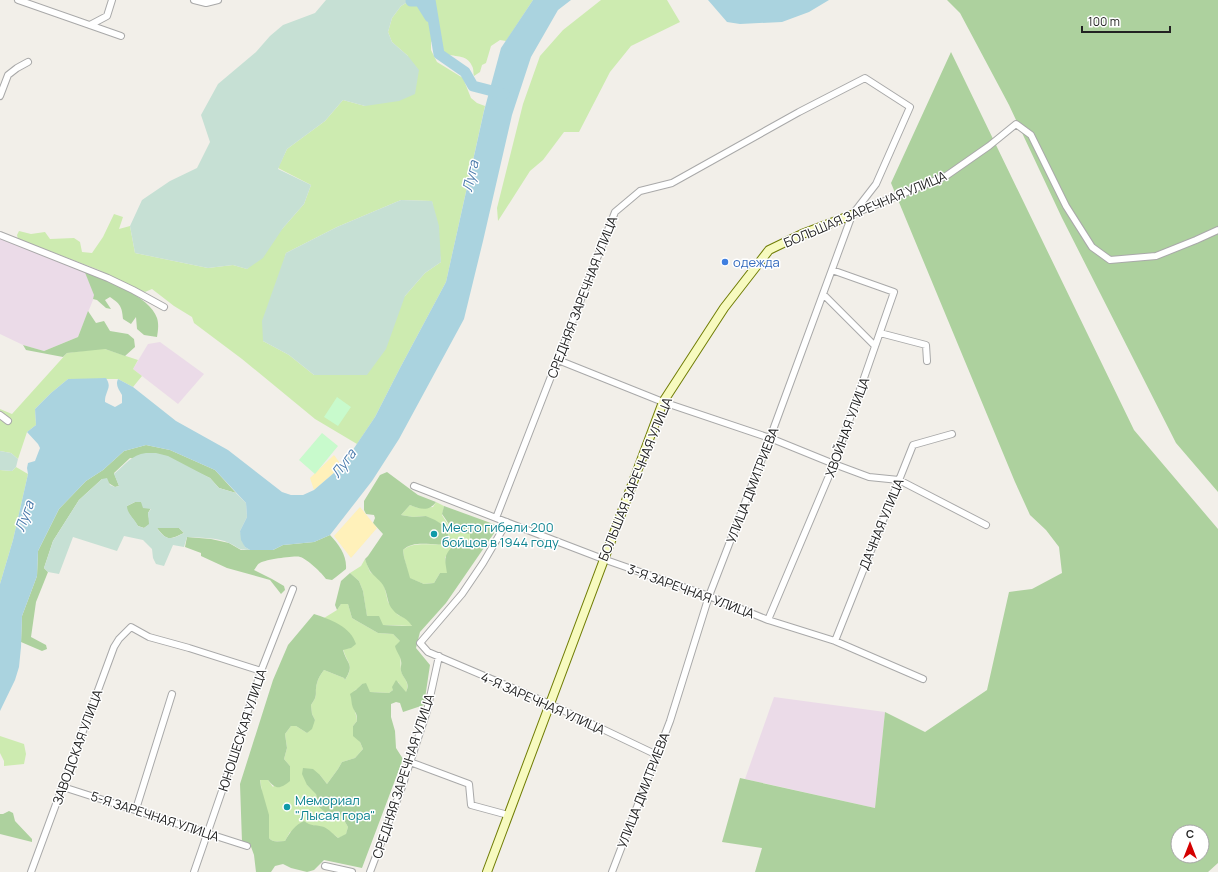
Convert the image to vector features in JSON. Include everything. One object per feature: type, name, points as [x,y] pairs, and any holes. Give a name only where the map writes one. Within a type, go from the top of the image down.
[{"type":"street","points":[[18,0],[121,36]]},
{"type":"street","points":[[90,25],[106,16],[112,0]]},
{"type":"street","points":[[194,0],[206,3],[218,0]]},
{"type":"street","points":[[0,96],[8,75],[28,62]]},
{"type":"street","name":"СРЕДНЯЯ ЗАРЕЧНАЯ УЛИЦА","points":[[496,518],[615,212],[640,191],[672,183],[799,112],[865,78],[910,107]]},
{"type":"street","name":"УЛИЦА ДМИТРИЕВА","points":[[612,872],[670,721],[709,596],[770,438],[852,214],[876,184],[910,107]]},
{"type":"street","name":"БОЛЬШАЯ ЗАРЕЧНАЯ УЛИЦА","points":[[487,872],[663,402],[724,308],[769,250],[802,234],[946,176],[989,146],[1016,124],[1031,135],[1066,206],[1092,247],[1110,260],[1156,256],[1218,230]]},
{"type":"street","points":[[0,235],[108,278],[164,307]]},
{"type":"street","name":"ХВОЙНАЯ УЛИЦА","points":[[768,620],[834,464],[894,292],[832,270]]},
{"type":"street","points":[[823,294],[875,346]]},
{"type":"street","points":[[880,333],[926,344],[927,362]]},
{"type":"street","points":[[558,360],[663,402],[770,438],[869,477],[899,480],[986,525]]},
{"type":"street","points":[[0,415],[8,420]]},
{"type":"street","name":"ДАЧНАЯ УЛИЦА","points":[[835,641],[913,445],[952,434]]},
{"type":"street","name":"3-Я ЗАРЕЧНАЯ УЛИЦА","points":[[414,486],[603,559],[709,596],[768,620],[835,641],[923,679]]},
{"type":"street","name":"4-Я ЗАРЕЧНАЯ УЛИЦА","points":[[507,522],[483,563],[462,594],[420,643],[428,652],[550,704],[657,756]]},
{"type":"street","name":"ЮНОШЕСКАЯ УЛИЦА","points":[[194,872],[261,671],[293,589]]},
{"type":"street","name":"ЗАВОДСКАЯ УЛИЦА","points":[[31,872],[114,647],[119,639],[132,627],[149,637],[261,671]]},
{"type":"street","name":"СРЕДНЯЯ ЗАРЕЧНАЯ УЛИЦА","points":[[370,872],[410,762],[427,710],[439,656]]},
{"type":"street","points":[[136,809],[172,694]]},
{"type":"street","points":[[410,762],[469,784],[471,804],[508,815]]},
{"type":"street","name":"5-Я ЗАРЕЧНАЯ УЛИЦА","points":[[63,787],[136,809],[207,834],[247,846]]},
{"type":"street","points":[[325,866],[352,872]]},
{"type":"shaded area","points":[[0,238],[84,270],[95,295],[78,337],[44,351],[23,345],[0,334]]},
{"type":"shaded area","points":[[160,342],[204,374],[178,404],[133,369],[148,344]]},
{"type":"shaded area","points":[[774,697],[885,712],[875,808],[745,779]]},
{"type":"green space","points":[[326,0],[411,0],[401,6],[392,18],[388,32],[392,42],[408,56],[419,70],[415,94],[399,101],[365,106],[343,100],[325,121],[287,149],[278,169],[311,185],[304,204],[283,228],[263,258],[247,269],[233,265],[208,268],[135,253],[130,226],[142,200],[170,181],[197,168],[210,142],[201,115],[218,84],[256,52],[270,36],[283,25],[315,13]]},
{"type":"green space","points":[[411,0],[533,0],[506,41],[500,40],[491,46],[486,63],[482,65],[480,72],[474,76],[473,67],[467,59],[444,53],[438,36],[431,42],[431,50],[437,62],[463,78],[471,98],[477,103],[485,106],[446,282],[375,417],[357,444],[315,419],[242,359],[194,323],[192,317],[174,306],[152,289],[145,292],[123,283],[99,270],[18,239],[17,235],[19,231],[31,234],[45,232],[50,239],[74,238],[80,242],[82,252],[92,253],[103,237],[114,214],[123,217],[119,229],[130,226],[135,253],[208,268],[233,265],[247,269],[304,204],[311,185],[278,168],[287,149],[325,121],[343,100],[365,106],[408,56],[392,42],[388,32],[392,18],[401,6]],"holes":[[[401,200],[432,201],[441,262],[425,273],[405,296],[314,375],[289,355],[263,341],[286,253],[337,227]]]},
{"type":"green space","points":[[601,0],[667,0],[680,22],[631,46],[610,72],[579,132],[564,132],[543,160],[530,171],[498,221],[497,208],[523,104],[540,56],[563,30]]},
{"type":"green space","points":[[947,0],[1218,0],[1218,492],[1176,443],[1062,218],[1009,105],[960,13]]},
{"type":"green space","points":[[951,52],[1134,430],[1218,529],[1218,863],[1208,872],[755,872],[762,848],[722,842],[740,778],[875,808],[885,712],[925,732],[987,690],[1009,592],[1032,589],[1062,573],[1059,547],[1046,530],[1030,515],[891,183]]},
{"type":"green space","points":[[401,200],[432,201],[439,226],[441,262],[425,273],[405,296],[386,349],[367,375],[314,375],[289,355],[263,341],[262,321],[286,253],[337,227]]},
{"type":"green space","points":[[84,270],[114,283],[145,302],[153,310],[157,318],[157,337],[144,335],[137,329],[136,317],[131,324],[123,319],[120,306],[110,297],[105,300],[111,309],[106,308],[97,300],[93,299],[94,295]]},
{"type":"green space","points":[[88,311],[96,323],[104,321],[110,331],[128,334],[134,339],[135,347],[125,356],[105,349],[67,353],[63,357],[26,350],[23,345],[44,351],[78,337]]},
{"type":"green space","points":[[105,349],[138,360],[133,369],[142,376],[133,387],[118,379],[68,379],[35,409],[36,425],[27,432],[18,459],[11,453],[0,451],[0,409],[12,414],[67,353]]},
{"type":"green space","points":[[337,397],[351,407],[338,426],[324,417]]},
{"type":"green space","points":[[322,433],[338,446],[315,474],[299,460]]},
{"type":"green space","points":[[146,445],[170,450],[215,470],[236,493],[219,488],[210,478],[195,471],[130,458],[114,473],[119,486],[115,487],[102,479],[79,500],[53,541],[44,568],[48,572],[36,602],[31,637],[46,645],[47,649],[42,651],[21,642],[22,616],[37,576],[38,551],[59,509],[86,481],[103,470],[124,451]]},
{"type":"green space","points":[[0,451],[11,453],[18,459],[16,467],[12,471],[0,470]]},
{"type":"green space","points":[[156,453],[168,456],[210,478],[219,488],[236,493],[246,503],[247,517],[240,531],[245,547],[250,550],[240,549],[224,541],[208,538],[187,537],[184,547],[173,545],[164,566],[156,564],[153,558],[152,549],[143,540],[124,536],[117,551],[73,537],[59,574],[48,572],[44,568],[53,541],[79,500],[102,479],[107,478],[110,485],[115,487],[119,486],[114,474],[129,460],[141,454]],"holes":[[[135,502],[141,502],[143,508],[151,509],[148,513],[149,524],[144,528],[138,526],[127,509],[127,506]],[[157,528],[179,528],[184,533],[176,537],[169,538],[163,535]]]},
{"type":"green space","points":[[16,467],[28,474],[13,540],[0,584],[0,470],[12,471]]},
{"type":"green space","points":[[387,472],[418,495],[436,502],[430,507],[424,509],[410,505],[401,515],[413,517],[426,516],[435,520],[443,525],[450,538],[454,541],[442,544],[415,544],[403,550],[410,578],[424,584],[434,583],[440,573],[447,573],[446,556],[450,549],[453,546],[467,545],[470,540],[470,534],[459,532],[450,526],[442,514],[444,506],[499,526],[446,603],[420,632],[416,648],[430,665],[424,705],[403,712],[400,703],[396,702],[391,704],[391,717],[395,731],[396,748],[403,759],[362,868],[324,860],[314,870],[307,872],[291,868],[283,864],[275,866],[271,872],[256,872],[254,855],[250,844],[242,842],[240,784],[273,680],[288,645],[314,614],[327,618],[345,628],[350,633],[356,644],[351,648],[343,650],[350,667],[345,680],[344,678],[324,670],[317,681],[316,696],[311,705],[312,714],[315,720],[312,729],[307,733],[296,726],[291,726],[285,734],[287,748],[284,759],[290,766],[290,781],[281,787],[276,787],[273,786],[268,780],[260,780],[269,815],[269,838],[272,841],[285,841],[293,829],[304,821],[309,824],[324,827],[338,838],[346,834],[348,827],[341,815],[338,813],[325,812],[319,807],[316,794],[307,785],[302,774],[303,768],[313,769],[327,784],[342,762],[355,758],[363,749],[360,742],[353,736],[353,726],[357,721],[357,718],[352,706],[350,694],[362,684],[366,683],[370,692],[389,693],[393,690],[392,687],[396,680],[406,692],[408,686],[401,671],[401,659],[395,646],[400,641],[393,634],[378,633],[352,618],[348,604],[341,604],[337,610],[335,605],[341,581],[350,573],[359,581],[363,591],[367,616],[379,616],[383,625],[412,626],[407,620],[395,613],[391,608],[383,585],[370,571],[365,559],[383,534],[373,523],[375,518],[374,515],[366,514],[364,510],[364,501],[380,475]]},
{"type":"green space","points":[[135,502],[141,502],[151,508],[148,513],[150,524],[144,528],[138,526],[127,511],[127,506]]},
{"type":"green space","points":[[436,502],[444,506],[442,515],[450,526],[456,531],[470,534],[470,539],[465,546],[445,557],[448,573],[440,573],[434,583],[424,584],[409,578],[403,550],[415,545],[443,544],[453,540],[450,538],[443,525],[426,516],[413,517],[401,515],[410,505],[418,508],[433,507]]},
{"type":"green space","points":[[157,528],[179,528],[184,533],[169,538],[163,535]]},
{"type":"green space","points":[[330,535],[342,550],[346,564],[346,569],[332,580],[326,579],[314,566],[300,557],[273,559],[257,565],[254,570],[284,586],[285,590],[281,594],[270,580],[227,568],[201,556],[201,553],[185,547],[187,537],[211,539],[229,543],[241,550],[273,550],[283,545],[314,542]]},
{"type":"green space","points":[[365,559],[370,572],[382,581],[388,602],[398,615],[408,619],[412,626],[382,625],[367,617],[363,591],[359,581],[350,573],[361,566]]},
{"type":"green space","points":[[341,604],[348,604],[352,618],[378,633],[393,634],[401,642],[401,671],[407,683],[406,693],[398,682],[389,693],[370,692],[362,684],[355,690],[352,703],[357,721],[353,726],[363,749],[355,758],[342,762],[327,784],[320,775],[307,785],[316,793],[319,807],[341,815],[348,827],[346,835],[338,838],[325,829],[310,826],[290,832],[285,841],[274,841],[269,838],[260,779],[268,780],[273,787],[290,766],[284,759],[287,748],[285,734],[291,726],[296,726],[307,733],[315,720],[312,714],[311,705],[316,696],[318,679],[324,670],[344,678],[345,680],[348,675],[350,667],[343,649],[351,648],[335,623],[324,618],[337,610]]},
{"type":"green space","points":[[0,736],[24,744],[26,754],[24,764],[4,766],[4,761],[0,753]]},
{"type":"green space","points":[[9,811],[13,813],[15,821],[32,839],[32,842],[0,834],[0,814]]},
{"type":"sand","points":[[334,455],[342,466],[314,490],[310,478]]},
{"type":"sand","points":[[360,507],[377,528],[351,558],[334,536]]},
{"type":"water","name":"Луга","points":[[533,0],[571,0],[558,10],[531,57],[512,115],[464,319],[399,439],[372,481],[330,535],[314,542],[283,545],[273,550],[250,550],[245,547],[241,540],[240,531],[247,517],[246,503],[215,470],[170,450],[146,445],[124,451],[103,470],[86,481],[59,509],[38,551],[37,576],[22,616],[19,667],[15,680],[0,711],[0,584],[13,540],[28,474],[28,463],[35,461],[40,448],[27,432],[36,425],[35,409],[68,379],[106,378],[109,385],[105,402],[115,407],[122,403],[122,395],[117,385],[118,379],[133,387],[176,421],[228,450],[282,492],[291,495],[303,495],[314,490],[342,466],[375,417],[446,282],[484,111],[501,48]]},
{"type":"water","points":[[708,0],[829,0],[809,12],[782,22],[740,24],[727,22]]},
{"type":"waterway","points":[[430,0],[439,54],[465,72],[473,86],[504,94]]},
{"type":"waterway","points":[[411,1],[420,1],[430,17]]},
{"type":"place","name":"одежда","points":[[725,262]]},
{"type":"place","name":"Место гибели 200 бойцов в 1944 году","points":[[434,534]]},
{"type":"place","name":"Мемориал \"Лысая гора\"","points":[[287,807]]}]
